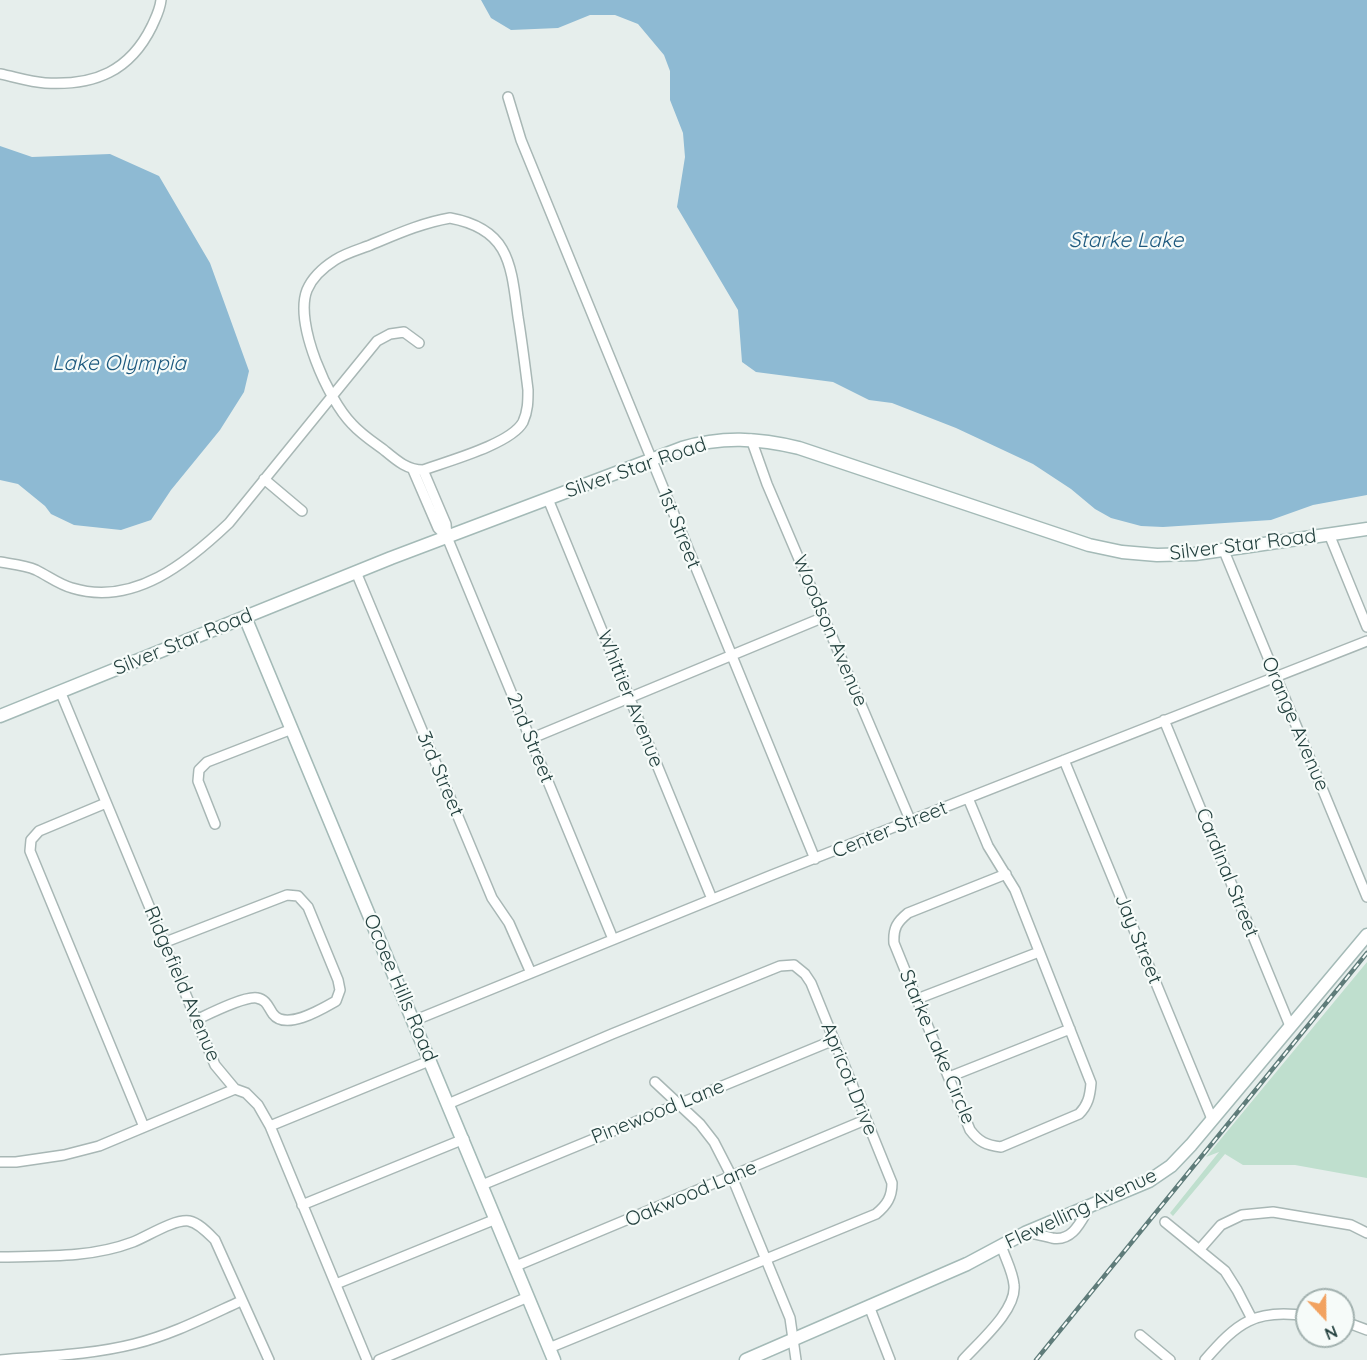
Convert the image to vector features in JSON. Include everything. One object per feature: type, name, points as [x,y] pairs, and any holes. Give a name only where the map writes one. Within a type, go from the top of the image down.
[{"type":"street","points":[[0,74],[43,83],[71,84],[109,74],[130,60],[146,38],[160,10],[161,0]]},
{"type":"street","name":"1st Street","points":[[508,97],[521,140],[815,860]]},
{"type":"street","points":[[450,218],[471,222],[490,234],[503,251],[512,270],[528,390],[528,407],[522,423],[507,438],[418,470],[402,464],[352,425],[331,396],[307,335],[303,310],[308,290],[318,273],[336,259],[430,221],[450,218]]},
{"type":"street","points":[[0,562],[33,569],[71,588],[92,592],[118,591],[144,584],[174,570],[205,546],[229,523],[377,341],[390,334],[405,332],[419,343]]},
{"type":"street","name":"Silver Star Road","points":[[0,716],[356,572],[701,442],[734,438],[752,439],[799,448],[1089,545],[1122,552],[1157,555],[1195,554],[1367,529]]},
{"type":"street","name":"Woodson Avenue","points":[[752,439],[767,484],[911,822]]},
{"type":"street","name":"2nd Street","points":[[418,470],[446,524],[447,537],[613,939]]},
{"type":"street","points":[[264,479],[302,511]]},
{"type":"street","name":"Whittier Avenue","points":[[548,499],[712,899]]},
{"type":"street","points":[[1329,534],[1367,627]]},
{"type":"street","name":"Orange Avenue","points":[[1224,550],[1367,897]]},
{"type":"street","name":"3rd Street","points":[[356,572],[492,898],[509,923],[531,974]]},
{"type":"street","name":"Ocoee Hills Road","points":[[245,617],[554,1360]]},
{"type":"street","points":[[530,739],[824,617]]},
{"type":"street","name":"Center Street","points":[[413,1021],[712,899],[1367,641]]},
{"type":"street","name":"Ridgefield Avenue","points":[[60,691],[215,1065],[235,1089],[250,1097],[258,1105],[270,1126],[367,1360]]},
{"type":"street","name":"Cardinal Street","points":[[1164,720],[1290,1026]]},
{"type":"street","points":[[215,824],[198,782],[199,770],[207,762],[292,729]]},
{"type":"street","name":"Jay Street","points":[[1064,760],[1212,1119]]},
{"type":"street","name":"Starke Lake Circle","points":[[968,798],[988,846],[1006,874],[1091,1083],[1090,1096],[1085,1108],[1079,1114],[1001,1147],[989,1146],[979,1141],[970,1130],[894,943],[893,932],[897,922],[908,913],[1006,874]]},
{"type":"street","points":[[106,803],[39,831],[31,840],[30,851],[144,1127]]},
{"type":"street","points":[[163,943],[286,895],[298,896],[308,907],[338,980],[340,990],[336,1001],[292,1021],[282,1021],[274,1015],[268,1003],[257,998],[247,999],[196,1020]]},
{"type":"street","name":"Flewelling Avenue","points":[[746,1360],[967,1264],[1026,1233],[1149,1181],[1171,1166],[1367,935]]},
{"type":"street","points":[[917,999],[1039,952]]},
{"type":"street","name":"Apricot Drive","points":[[448,1104],[780,966],[794,965],[805,974],[811,983],[892,1183],[892,1194],[885,1206],[876,1214],[549,1348]]},
{"type":"street","points":[[949,1077],[1070,1029]]},
{"type":"street","name":"Pinewood Lane","points":[[482,1185],[834,1040]]},
{"type":"street","points":[[270,1126],[429,1061]]},
{"type":"street","points":[[654,1082],[700,1124],[714,1142],[732,1177],[790,1318],[796,1360]]},
{"type":"street","points":[[0,1162],[64,1155],[99,1146],[235,1089]]},
{"type":"street","name":"Oakwood Lane","points":[[516,1266],[865,1120]]},
{"type":"street","points":[[303,1205],[464,1139]]},
{"type":"street","points":[[1026,1233],[1051,1238],[1065,1237],[1078,1226],[1090,1206]]},
{"type":"street","points":[[1200,1249],[1221,1225],[1242,1215],[1273,1212],[1351,1225],[1367,1233]]},
{"type":"street","points":[[336,1284],[496,1219]]},
{"type":"street","points":[[0,1257],[87,1254],[106,1251],[176,1223],[189,1221],[201,1227],[215,1240],[269,1360]]},
{"type":"street","points":[[1165,1222],[1224,1271],[1252,1319]]},
{"type":"street","points":[[963,1360],[1001,1318],[1014,1297],[1014,1284],[1000,1245]]},
{"type":"street","points":[[378,1360],[528,1297]]},
{"type":"street","points":[[0,1360],[96,1352],[136,1344],[172,1332],[241,1301]]},
{"type":"street","points":[[869,1306],[890,1360]]},
{"type":"street","points":[[1205,1360],[1229,1333],[1252,1319],[1284,1312],[1295,1314]]},
{"type":"street","points":[[1140,1335],[1170,1360]]},
{"type":"green space","points":[[1367,962],[1367,1178],[1295,1165],[1243,1165],[1225,1154],[1173,1216],[1170,1213],[1219,1152],[1206,1157]]},
{"type":"water","name":"Starke Lake","points":[[481,0],[1367,0],[1367,495],[1313,505],[1271,520],[1163,527],[1141,526],[1111,518],[1033,464],[956,428],[892,403],[869,400],[833,382],[756,372],[742,362],[738,310],[677,207],[685,157],[683,133],[670,100],[670,71],[664,55],[638,24],[615,15],[590,15],[558,28],[511,30],[491,18]]},
{"type":"water","name":"Lake Olympia","points":[[0,146],[32,157],[110,154],[159,176],[210,263],[249,371],[244,392],[220,430],[171,490],[151,520],[121,530],[74,525],[51,514],[45,506],[18,484],[0,480]]},
{"type":"railway","points":[[1036,1360],[1367,953]]}]
